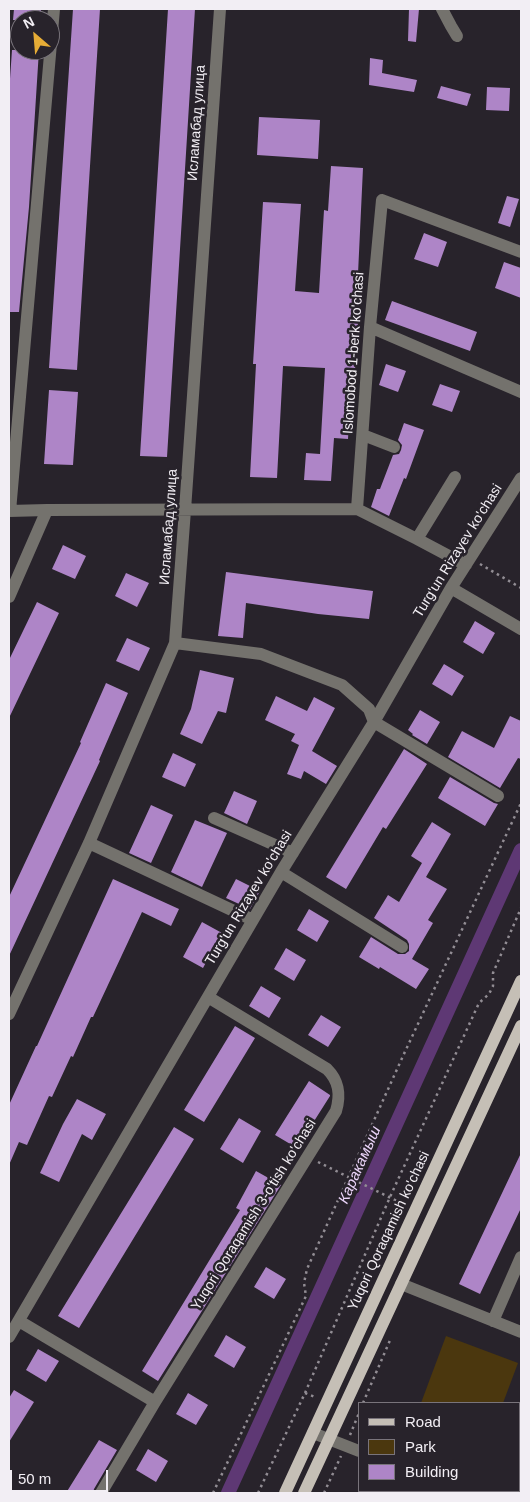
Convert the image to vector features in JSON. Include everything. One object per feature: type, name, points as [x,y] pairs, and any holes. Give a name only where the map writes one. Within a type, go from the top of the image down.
[{"type":"main road","name":"Yuqori Qoraqamish ko'chasi","points":[[285,1493],[521,980]]},
{"type":"main road","points":[[304,1493],[521,1026]]},
{"type":"street","points":[[54,9],[9,511],[357,509],[468,562]]},
{"type":"street","name":"Исламабад улица","points":[[9,1014],[89,843],[175,643],[220,9]]},
{"type":"street","points":[[442,9],[450,26],[458,36]]},
{"type":"street","name":"Islomobod 1-berk ko'chasi","points":[[357,509],[370,327],[382,200],[521,252]]},
{"type":"street","points":[[370,327],[521,392]]},
{"type":"street","points":[[363,435],[394,446]]},
{"type":"street","points":[[417,539],[455,477]]},
{"type":"street","name":"Turg'un Rizayev ko'chasi","points":[[9,1337],[82,1209],[281,872],[374,722],[451,588],[521,478]]},
{"type":"street","points":[[9,597],[47,510]]},
{"type":"street","points":[[451,588],[521,630]]},
{"type":"street","points":[[175,643],[261,654],[342,685],[369,709],[374,722],[498,796]]},
{"type":"street","points":[[214,818],[293,853]]},
{"type":"street","points":[[89,843],[253,920]]},
{"type":"street","points":[[281,872],[402,946]]},
{"type":"street","name":"Yuqori Qoraqamish 3-o'tish ko'chasi","points":[[101,1493],[155,1402],[336,1111],[339,1093],[334,1076],[326,1069],[208,997]]},
{"type":"street","points":[[493,1321],[521,1257]]},
{"type":"street","points":[[401,1284],[521,1332]]},
{"type":"street","points":[[19,1321],[155,1402]]},
{"type":"street","points":[[312,1433],[358,1452]]},
{"type":"path","points":[[468,562],[521,588]]},
{"type":"path","points":[[213,1493],[306,1296],[304,1283],[307,1269],[347,1177],[521,803]]},
{"type":"path","points":[[258,1493],[305,1393],[390,1197],[480,1002],[489,994],[493,974],[521,908]]},
{"type":"path","points":[[308,1157],[416,1210]]},
{"type":"green space","points":[[446,1336],[518,1363],[503,1402],[421,1402]]},
{"type":"building","points":[[14,9],[41,9],[41,10]]},
{"type":"building","points":[[73,9],[100,9],[77,370],[49,368]]},
{"type":"building","points":[[168,9],[195,9],[167,457],[140,456]]},
{"type":"building","points":[[409,9],[419,9],[416,42],[408,41]]},
{"type":"building","points":[[370,58],[383,60],[382,73],[417,80],[414,92],[369,85]]},
{"type":"building","points":[[11,60],[38,60],[29,207],[19,312],[9,312],[9,93]]},
{"type":"building","points":[[441,86],[471,94],[467,106],[437,98]]},
{"type":"building","points":[[487,87],[510,88],[509,111],[486,110]]},
{"type":"building","points":[[259,117],[320,120],[318,159],[257,155]]},
{"type":"building","points":[[331,166],[363,168],[357,295],[360,295],[355,370],[352,370],[348,439],[334,438],[331,481],[304,480],[306,453],[320,454],[325,368],[283,366],[277,478],[250,477],[256,364],[253,364],[263,202],[301,204],[295,291],[319,293],[324,210],[328,211]]},
{"type":"building","points":[[507,196],[519,199],[510,227],[498,223]]},
{"type":"building","points":[[424,233],[447,242],[438,267],[414,259]]},
{"type":"building","points":[[504,262],[521,268],[521,298],[495,288]]},
{"type":"building","points":[[392,301],[477,332],[470,351],[385,320]]},
{"type":"building","points":[[386,364],[406,371],[398,392],[379,385]]},
{"type":"building","points":[[440,384],[460,391],[452,412],[432,405]]},
{"type":"building","points":[[49,390],[78,392],[73,465],[44,464]]},
{"type":"building","points":[[404,423],[424,430],[406,479],[404,478],[389,516],[371,507],[393,455],[399,454],[401,450],[402,445],[398,440]]},
{"type":"building","points":[[63,545],[86,556],[75,579],[52,569]]},
{"type":"building","points":[[226,572],[373,591],[369,619],[318,614],[246,603],[243,638],[218,636]]},
{"type":"building","points":[[126,573],[149,583],[137,607],[115,596]]},
{"type":"building","points":[[37,602],[59,613],[9,718],[9,660]]},
{"type":"building","points":[[475,621],[495,633],[483,654],[463,642]]},
{"type":"building","points":[[127,638],[150,648],[139,671],[116,661]]},
{"type":"building","points":[[444,664],[464,676],[452,696],[432,684]]},
{"type":"building","points":[[200,670],[234,678],[226,713],[218,711],[202,744],[180,734],[191,709]]},
{"type":"building","points":[[106,683],[128,693],[100,761],[9,956],[9,897],[81,743]]},
{"type":"building","points":[[276,696],[307,711],[314,697],[335,708],[312,751],[337,766],[326,784],[304,771],[301,779],[287,774],[299,745],[291,741],[295,734],[265,720]]},
{"type":"building","points":[[420,710],[440,722],[427,744],[412,735],[408,730]]},
{"type":"building","points":[[510,716],[521,721],[521,759],[518,758],[500,788],[448,757],[462,731],[494,748]]},
{"type":"building","points":[[404,749],[427,764],[386,829],[383,827],[346,889],[326,877]]},
{"type":"building","points":[[173,753],[196,764],[185,787],[162,777]]},
{"type":"building","points":[[450,777],[498,804],[485,826],[438,798]]},
{"type":"building","points":[[234,791],[257,801],[247,824],[224,813]]},
{"type":"building","points":[[151,805],[173,815],[151,863],[129,853]]},
{"type":"building","points":[[195,820],[227,833],[202,887],[171,872]]},
{"type":"building","points":[[432,822],[451,834],[426,877],[447,889],[428,920],[433,923],[412,959],[429,969],[416,989],[380,967],[379,969],[359,957],[371,937],[398,954],[405,954],[409,951],[407,940],[374,918],[388,895],[399,902],[422,863],[411,856]]},
{"type":"building","points":[[113,879],[179,909],[171,926],[142,912],[93,1017],[91,1017],[73,1057],[71,1056],[52,1097],[49,1096],[27,1145],[19,1142],[9,1165],[9,1105]]},
{"type":"building","points":[[236,879],[260,891],[250,909],[226,898]]},
{"type":"building","points":[[309,909],[329,921],[317,942],[297,930]]},
{"type":"building","points":[[202,922],[222,933],[203,968],[183,957]]},
{"type":"building","points":[[286,948],[306,960],[294,981],[274,969]]},
{"type":"building","points":[[261,986],[281,998],[269,1018],[249,1006]]},
{"type":"building","points":[[321,1015],[341,1027],[328,1047],[308,1035]]},
{"type":"building","points":[[235,1026],[255,1038],[204,1122],[184,1110]]},
{"type":"building","points":[[309,1081],[330,1096],[297,1148],[275,1135]]},
{"type":"building","points":[[77,1099],[106,1114],[92,1140],[82,1134],[59,1182],[40,1173]]},
{"type":"building","points":[[239,1118],[261,1131],[243,1163],[220,1149]]},
{"type":"building","points":[[174,1127],[194,1139],[79,1328],[58,1316]]},
{"type":"building","points":[[521,1153],[521,1208],[480,1294],[459,1284]]},
{"type":"building","points":[[256,1171],[281,1185],[158,1381],[142,1371],[240,1210],[236,1208]]},
{"type":"building","points":[[266,1267],[286,1279],[274,1299],[254,1287]]},
{"type":"building","points":[[226,1335],[246,1347],[234,1368],[214,1356]]},
{"type":"building","points":[[38,1349],[59,1361],[46,1382],[26,1370]]},
{"type":"building","points":[[14,1390],[34,1402],[9,1442],[9,1398]]},
{"type":"building","points":[[188,1393],[208,1405],[196,1425],[176,1414]]},
{"type":"building","points":[[99,1440],[117,1450],[93,1493],[66,1493]]},
{"type":"building","points":[[148,1449],[168,1461],[156,1482],[136,1470]]},
{"type":"waterway","name":"Каракамыш","points":[[228,1493],[521,850]]}]
